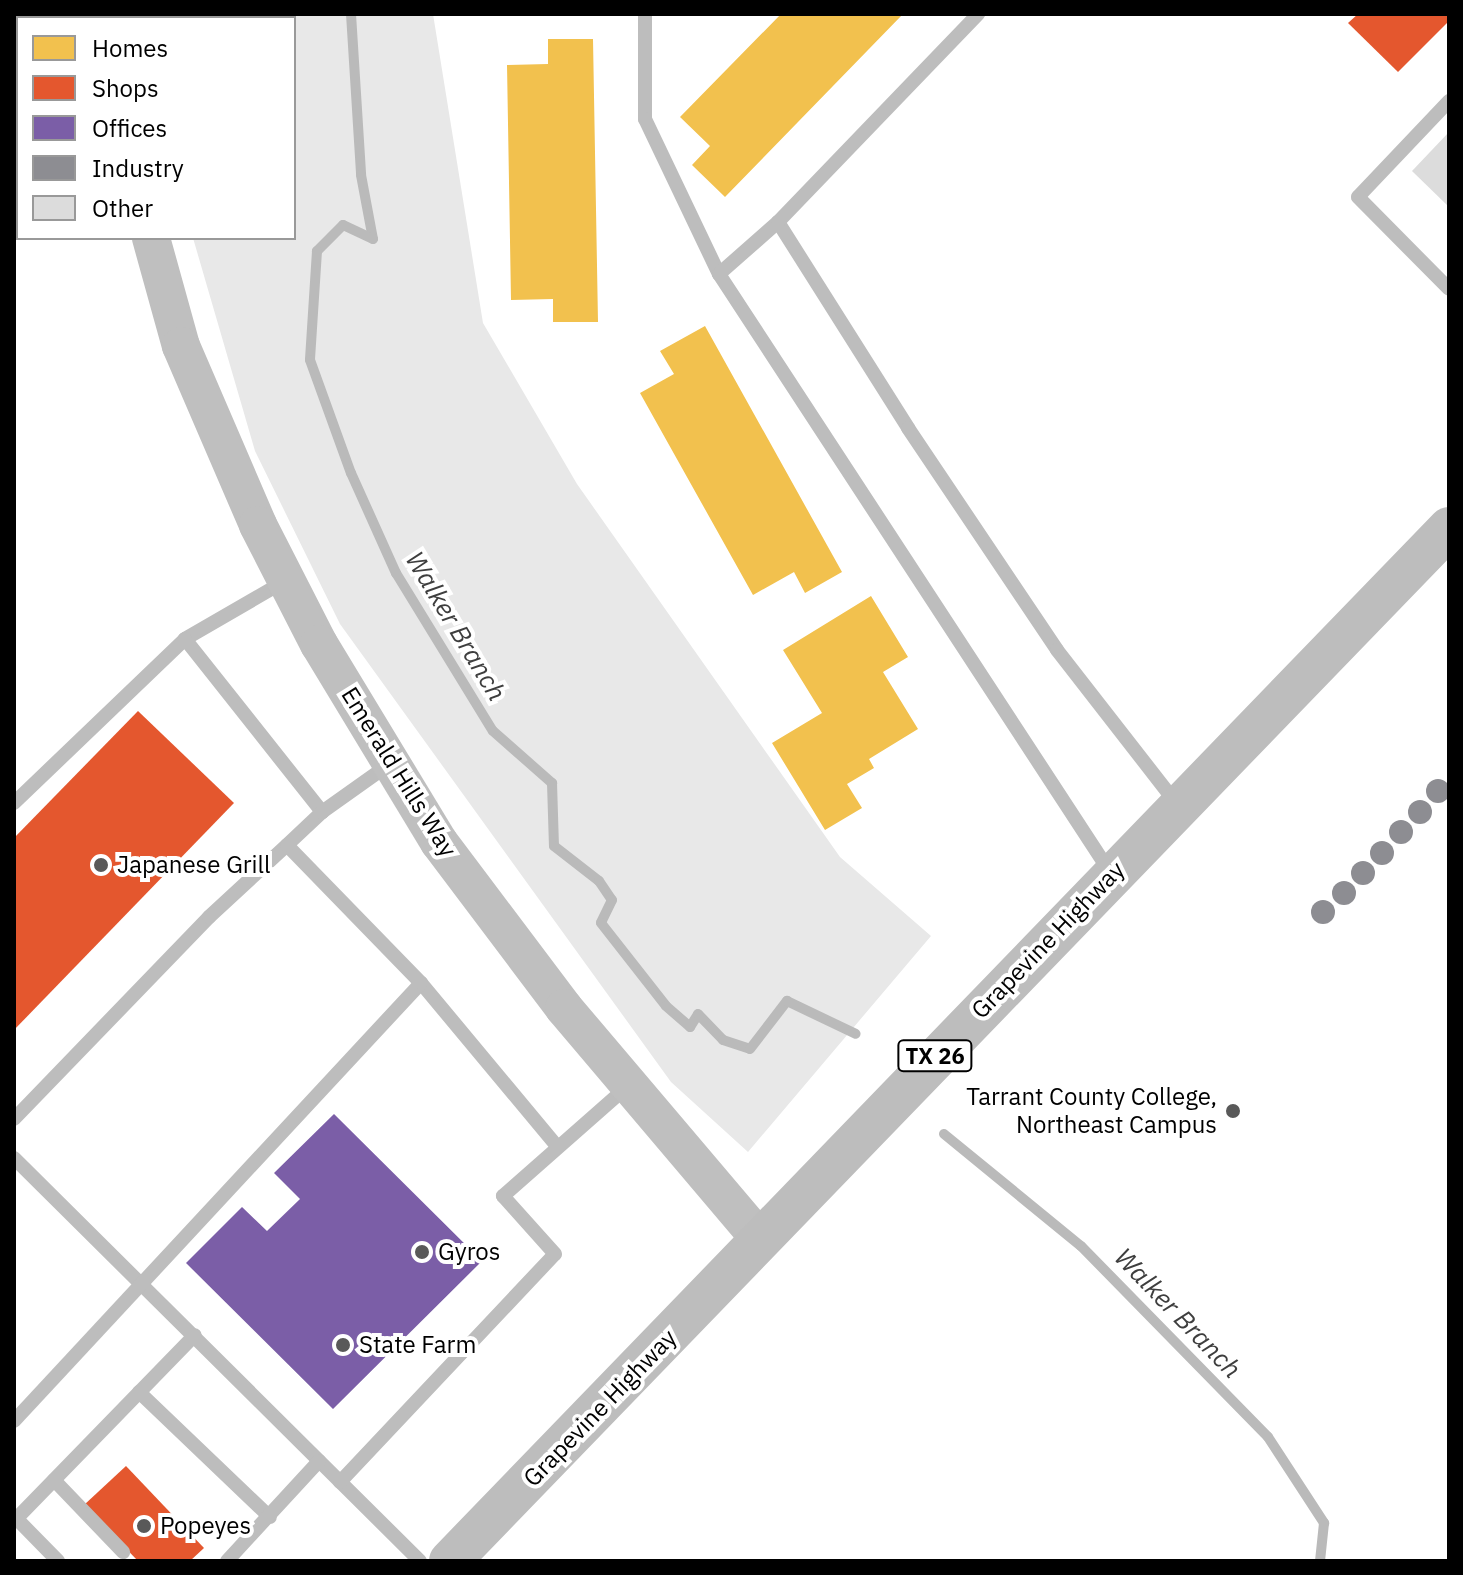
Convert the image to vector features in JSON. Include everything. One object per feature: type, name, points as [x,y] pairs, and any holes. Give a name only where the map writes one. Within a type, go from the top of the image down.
[{"type":"main road","name":"Grapevine Highway","points":[[450,1561],[1111,874],[1449,528]]},
{"type":"street","name":"Emerald Hills Way","points":[[152,240],[181,346],[286,581],[391,763],[448,854],[629,1085],[761,1240]]},
{"type":"lane","points":[[645,14],[645,119],[719,274],[1111,874]]},
{"type":"lane","points":[[719,274],[778,222],[978,14]]},
{"type":"lane","points":[[1447,281],[1358,197],[1449,101]]},
{"type":"lane","points":[[778,222],[908,428],[1057,650],[1179,806]]},
{"type":"lane","points":[[14,803],[185,639],[286,581]]},
{"type":"lane","points":[[185,639],[322,812]]},
{"type":"lane","points":[[14,1119],[209,917],[322,812],[391,763]]},
{"type":"lane","points":[[287,845],[421,983],[557,1146]]},
{"type":"lane","points":[[14,1421],[421,983]]},
{"type":"lane","points":[[340,1482],[555,1254],[503,1196],[629,1085]]},
{"type":"lane","points":[[14,1158],[144,1282],[420,1561]]},
{"type":"lane","points":[[58,1561],[15,1517],[195,1335]]},
{"type":"lane","points":[[139,1392],[270,1517]]},
{"type":"lane","points":[[227,1561],[319,1461]]},
{"type":"lane","points":[[54,1480],[123,1552]]},
{"type":"shaded area","points":[[153,14],[433,14],[483,323],[577,484],[840,857],[931,936],[748,1152],[671,1082],[340,624],[255,451],[194,240],[296,240],[296,16]]},
{"type":"building: Homes","points":[[781,14],[903,14],[725,197],[692,165],[710,146],[680,117]]},
{"type":"building: Homes","points":[[548,39],[593,39],[598,322],[553,322],[553,299],[511,300],[507,65],[548,64]]},
{"type":"building: Homes","points":[[705,326],[842,572],[805,593],[794,572],[753,595],[640,393],[674,374],[660,351]]},
{"type":"building: Homes","points":[[871,596],[908,657],[883,672],[918,729],[869,759],[874,768],[847,784],[862,808],[825,830],[772,743],[822,713],[783,650]]},
{"type":"building: Shops","points":[[1358,14],[1449,14],[1449,21],[1398,72],[1348,23]]},
{"type":"building: Shops","points":[[138,711],[234,803],[14,1030],[14,838]]},
{"type":"building: Shops","name":"Popeyes","points":[[126,1466],[204,1548],[190,1561],[138,1561],[84,1505]]},
{"type":"building: Offices","points":[[334,1114],[482,1261],[333,1409],[186,1263],[242,1207],[267,1231],[300,1199],[274,1173]]},
{"type":"building: Industry","points":[[1438,779],[1449,786],[1450,791],[1443,802],[1438,803],[1427,796],[1426,791],[1433,780]]},
{"type":"building: Industry","points":[[1420,800],[1429,803],[1432,812],[1429,821],[1420,824],[1411,821],[1408,812],[1411,803]]},
{"type":"building: Industry","points":[[1401,820],[1410,823],[1413,832],[1410,841],[1401,844],[1392,841],[1389,832],[1392,823]]},
{"type":"building: Industry","points":[[1382,841],[1391,844],[1394,853],[1391,862],[1382,865],[1373,862],[1370,853],[1373,844]]},
{"type":"building: Industry","points":[[1363,861],[1372,864],[1375,873],[1372,882],[1363,885],[1354,882],[1351,873],[1354,864]]},
{"type":"building: Industry","points":[[1344,881],[1353,884],[1356,893],[1353,902],[1344,905],[1335,902],[1332,893],[1335,884]]},
{"type":"building: Industry","points":[[1323,900],[1332,903],[1335,912],[1332,921],[1323,924],[1314,921],[1311,912],[1314,903]]},
{"type":"building: Other","points":[[1449,132],[1449,207],[1412,171]]},
{"type":"waterway","name":"Walker Branch","points":[[351,14],[361,175],[373,239],[343,225],[317,251],[310,360],[351,473],[396,573],[493,731],[552,783],[554,846],[599,881],[612,900],[601,923],[666,1006],[690,1027],[698,1014],[723,1040],[750,1049],[787,1001],[856,1034]]},
{"type":"waterway","name":"Walker Branch","points":[[944,1134],[1081,1246],[1268,1437],[1324,1523],[1320,1561]]},
{"type":"place","name":"Japanese Grill","points":[[101,865]]},
{"type":"place","name":"Tarrant County College, Northeast Campus","points":[[1233,1111]]},
{"type":"place","name":"Gyros","points":[[422,1252]]},
{"type":"place","name":"State Farm","points":[[343,1345]]},
{"type":"place","name":"Popeyes","points":[[144,1526]]}]
